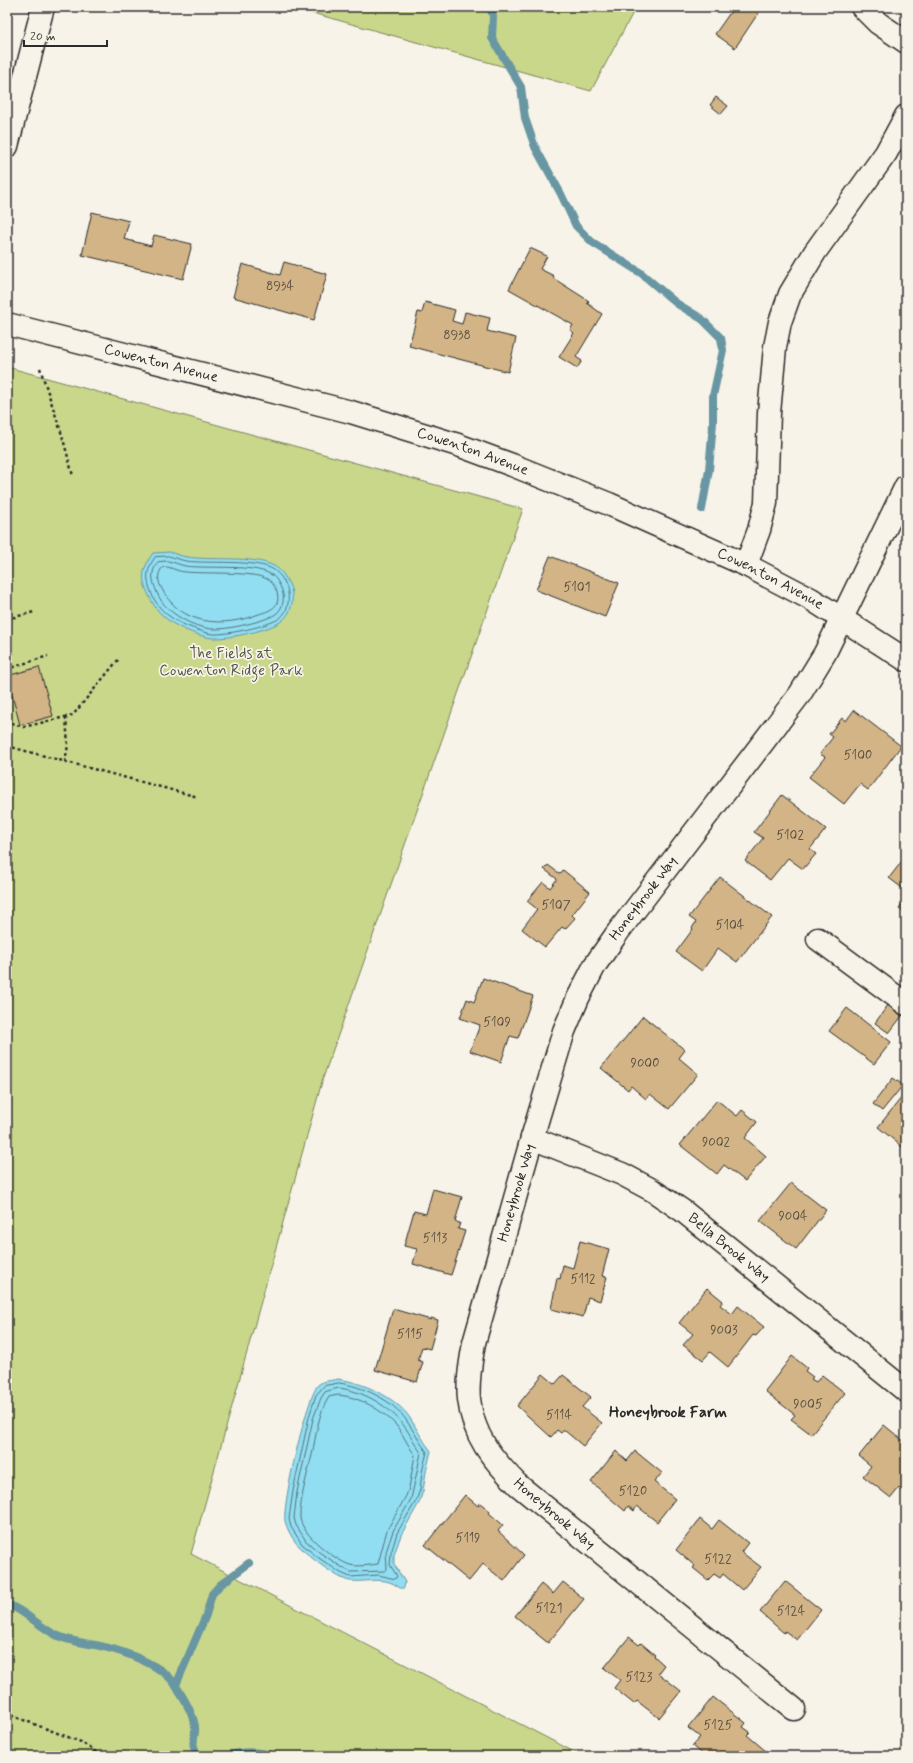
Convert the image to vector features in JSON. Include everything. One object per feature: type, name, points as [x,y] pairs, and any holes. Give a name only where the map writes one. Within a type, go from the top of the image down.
[{"type":"street","points":[[7,146],[43,7]]},
{"type":"street","points":[[862,7],[878,22],[906,42]]},
{"type":"street","points":[[746,565],[759,530],[766,503],[769,413],[775,347],[785,308],[790,294],[815,252],[886,153],[906,116]]},
{"type":"street","name":"Cowenton Avenue","points":[[7,324],[352,412],[458,445],[608,504],[746,565],[811,599],[906,660]]},
{"type":"street","name":"Honeybrook Way","points":[[794,1709],[518,1485],[497,1464],[484,1445],[476,1428],[469,1397],[474,1343],[564,1031],[578,998],[595,965],[618,932],[800,694],[821,660],[906,486]]},
{"type":"street","points":[[818,939],[906,1004]]},
{"type":"street","name":"Bella Brook Way","points":[[532,1138],[622,1174],[652,1190],[683,1211],[906,1391]]},
{"type":"path","points":[[40,368],[62,435],[73,476]]},
{"type":"path","points":[[7,619],[34,612]]},
{"type":"path","points":[[7,669],[48,656]]},
{"type":"path","points":[[7,706],[11,723],[24,727],[66,718],[73,715],[118,660]]},
{"type":"path","points":[[65,762],[68,745],[66,718]]},
{"type":"path","points":[[7,746],[198,797]]},
{"type":"path","points":[[7,1712],[13,1716],[81,1742],[102,1756]]},
{"type":"green space","points":[[291,7],[636,7],[591,91]]},
{"type":"green space","name":"The Fields at Cowenton Ridge Park","points":[[7,367],[523,509],[323,1078],[191,1554],[582,1756],[7,1756]]},
{"type":"water","points":[[170,552],[197,558],[244,559],[274,566],[283,574],[289,584],[292,593],[291,608],[283,620],[277,624],[250,633],[213,638],[192,633],[165,618],[155,607],[145,587],[143,576],[144,571],[153,553]]},
{"type":"water","points":[[338,1379],[368,1387],[396,1403],[410,1418],[431,1451],[419,1503],[401,1535],[394,1555],[394,1564],[405,1582],[404,1588],[400,1588],[388,1582],[376,1580],[350,1581],[339,1577],[316,1561],[295,1542],[285,1521],[287,1494],[296,1451],[313,1394],[320,1383]]},
{"type":"building","points":[[734,7],[752,7],[759,12],[735,48],[715,34]]},
{"type":"building","points":[[716,97],[728,106],[721,114],[710,105]]},
{"type":"building","points":[[92,212],[129,221],[124,239],[151,246],[154,235],[192,244],[183,279],[82,255]]},
{"type":"building","points":[[530,248],[547,256],[540,269],[554,276],[553,278],[589,301],[587,303],[602,314],[576,357],[582,361],[577,368],[559,357],[574,333],[570,330],[573,325],[509,289]]},
{"type":"building","points":[[284,262],[327,274],[314,320],[233,297],[242,264],[280,275]]},
{"type":"building","points":[[425,302],[455,310],[452,321],[462,324],[465,312],[490,318],[487,331],[516,338],[508,372],[409,346],[418,312],[422,313]]},
{"type":"building","points":[[550,556],[619,583],[605,617],[536,590]]},
{"type":"building","points":[[39,667],[53,716],[20,725],[7,676]]},
{"type":"building","points":[[854,710],[901,746],[868,790],[860,784],[844,804],[809,777],[825,757],[820,754],[833,737],[829,734],[842,718],[846,721]]},
{"type":"building","points":[[782,795],[826,829],[810,849],[816,854],[803,869],[788,858],[770,880],[745,861],[763,838],[754,832]]},
{"type":"building","points":[[906,856],[906,891],[889,878]]},
{"type":"building","points":[[548,865],[560,874],[563,870],[590,892],[572,915],[575,918],[565,929],[562,927],[545,947],[522,929],[537,909],[527,901],[543,882],[550,888],[557,879],[544,869]]},
{"type":"building","points":[[720,877],[772,917],[737,962],[718,948],[702,971],[676,952],[693,929],[692,928],[696,922],[689,917]]},
{"type":"building","points":[[906,899],[906,913],[899,908]]},
{"type":"building","points":[[483,978],[533,996],[518,1038],[510,1036],[501,1062],[470,1051],[480,1025],[460,1018],[467,999],[474,1002]]},
{"type":"building","points":[[888,1005],[902,1016],[889,1033],[875,1023]]},
{"type":"building","points":[[847,1008],[891,1042],[874,1064],[829,1031]]},
{"type":"building","points":[[643,1016],[685,1050],[679,1058],[698,1074],[669,1109],[650,1094],[646,1099],[631,1086],[628,1090],[601,1068]]},
{"type":"building","points":[[893,1078],[903,1085],[882,1111],[873,1104]]},
{"type":"building","points":[[906,1092],[906,1150],[878,1127]]},
{"type":"building","points":[[717,1100],[737,1116],[742,1110],[757,1122],[745,1138],[766,1156],[745,1181],[724,1165],[717,1174],[680,1145]]},
{"type":"building","points":[[791,1183],[826,1210],[796,1249],[760,1221]]},
{"type":"building","points":[[433,1189],[462,1197],[455,1222],[460,1223],[458,1229],[465,1231],[451,1275],[413,1264],[417,1249],[404,1246],[414,1211],[426,1214]]},
{"type":"building","points":[[580,1241],[609,1249],[602,1276],[607,1277],[600,1301],[588,1297],[583,1317],[551,1309],[557,1278],[560,1279],[563,1265],[573,1268]]},
{"type":"building","points":[[707,1288],[723,1301],[720,1305],[732,1314],[738,1306],[764,1327],[756,1336],[753,1335],[728,1367],[710,1352],[703,1360],[683,1345],[693,1334],[679,1323]]},
{"type":"building","points":[[393,1309],[431,1320],[431,1318],[438,1320],[430,1349],[422,1347],[418,1360],[423,1362],[417,1382],[375,1370]]},
{"type":"building","points":[[792,1356],[807,1368],[805,1371],[813,1377],[811,1379],[816,1382],[822,1375],[845,1393],[811,1434],[791,1419],[795,1415],[765,1391]]},
{"type":"building","points":[[543,1374],[555,1384],[563,1375],[591,1397],[582,1407],[602,1423],[583,1446],[564,1430],[561,1433],[557,1430],[551,1437],[517,1406]]},
{"type":"building","points":[[884,1425],[906,1443],[906,1494],[899,1488],[891,1498],[863,1476],[871,1466],[859,1456]]},
{"type":"building","points":[[616,1451],[627,1461],[635,1451],[662,1473],[654,1482],[675,1499],[657,1522],[637,1506],[634,1511],[628,1506],[625,1511],[591,1482]]},
{"type":"building","points":[[465,1495],[478,1506],[480,1503],[490,1511],[489,1513],[503,1525],[498,1531],[524,1555],[504,1581],[483,1564],[469,1581],[425,1545]]},
{"type":"building","points":[[700,1519],[712,1529],[719,1520],[748,1543],[741,1552],[761,1567],[742,1590],[723,1574],[720,1578],[714,1574],[708,1580],[693,1568],[695,1566],[676,1550]]},
{"type":"building","points":[[785,1581],[821,1610],[797,1640],[785,1631],[784,1633],[760,1612]]},
{"type":"building","points":[[563,1582],[584,1599],[548,1643],[515,1616],[541,1584],[553,1594]]},
{"type":"building","points":[[629,1637],[639,1645],[641,1643],[655,1655],[654,1656],[664,1665],[658,1673],[681,1691],[659,1718],[637,1701],[634,1704],[614,1688],[620,1680],[604,1668]]},
{"type":"building","points":[[713,1697],[746,1723],[743,1727],[750,1732],[747,1735],[767,1752],[764,1756],[704,1756],[692,1746],[700,1737],[688,1728]]},
{"type":"waterway","points":[[490,7],[493,16],[492,38],[521,87],[525,118],[535,147],[561,194],[576,226],[592,242],[641,273],[676,303],[702,319],[721,338],[723,350],[713,396],[713,423],[709,470],[702,509]]},
{"type":"waterway","points":[[176,1685],[206,1615],[212,1594],[220,1585],[249,1563]]},
{"type":"waterway","points":[[7,1604],[14,1607],[51,1633],[63,1638],[100,1646],[131,1655],[153,1665],[170,1678],[184,1699],[193,1717],[195,1727],[193,1743],[199,1756]]},
{"type":"waterway","points":[[227,1756],[250,1752],[272,1756]]},
{"type":"district","name":"Honeybrook Farm","points":[[668,1412]]}]
